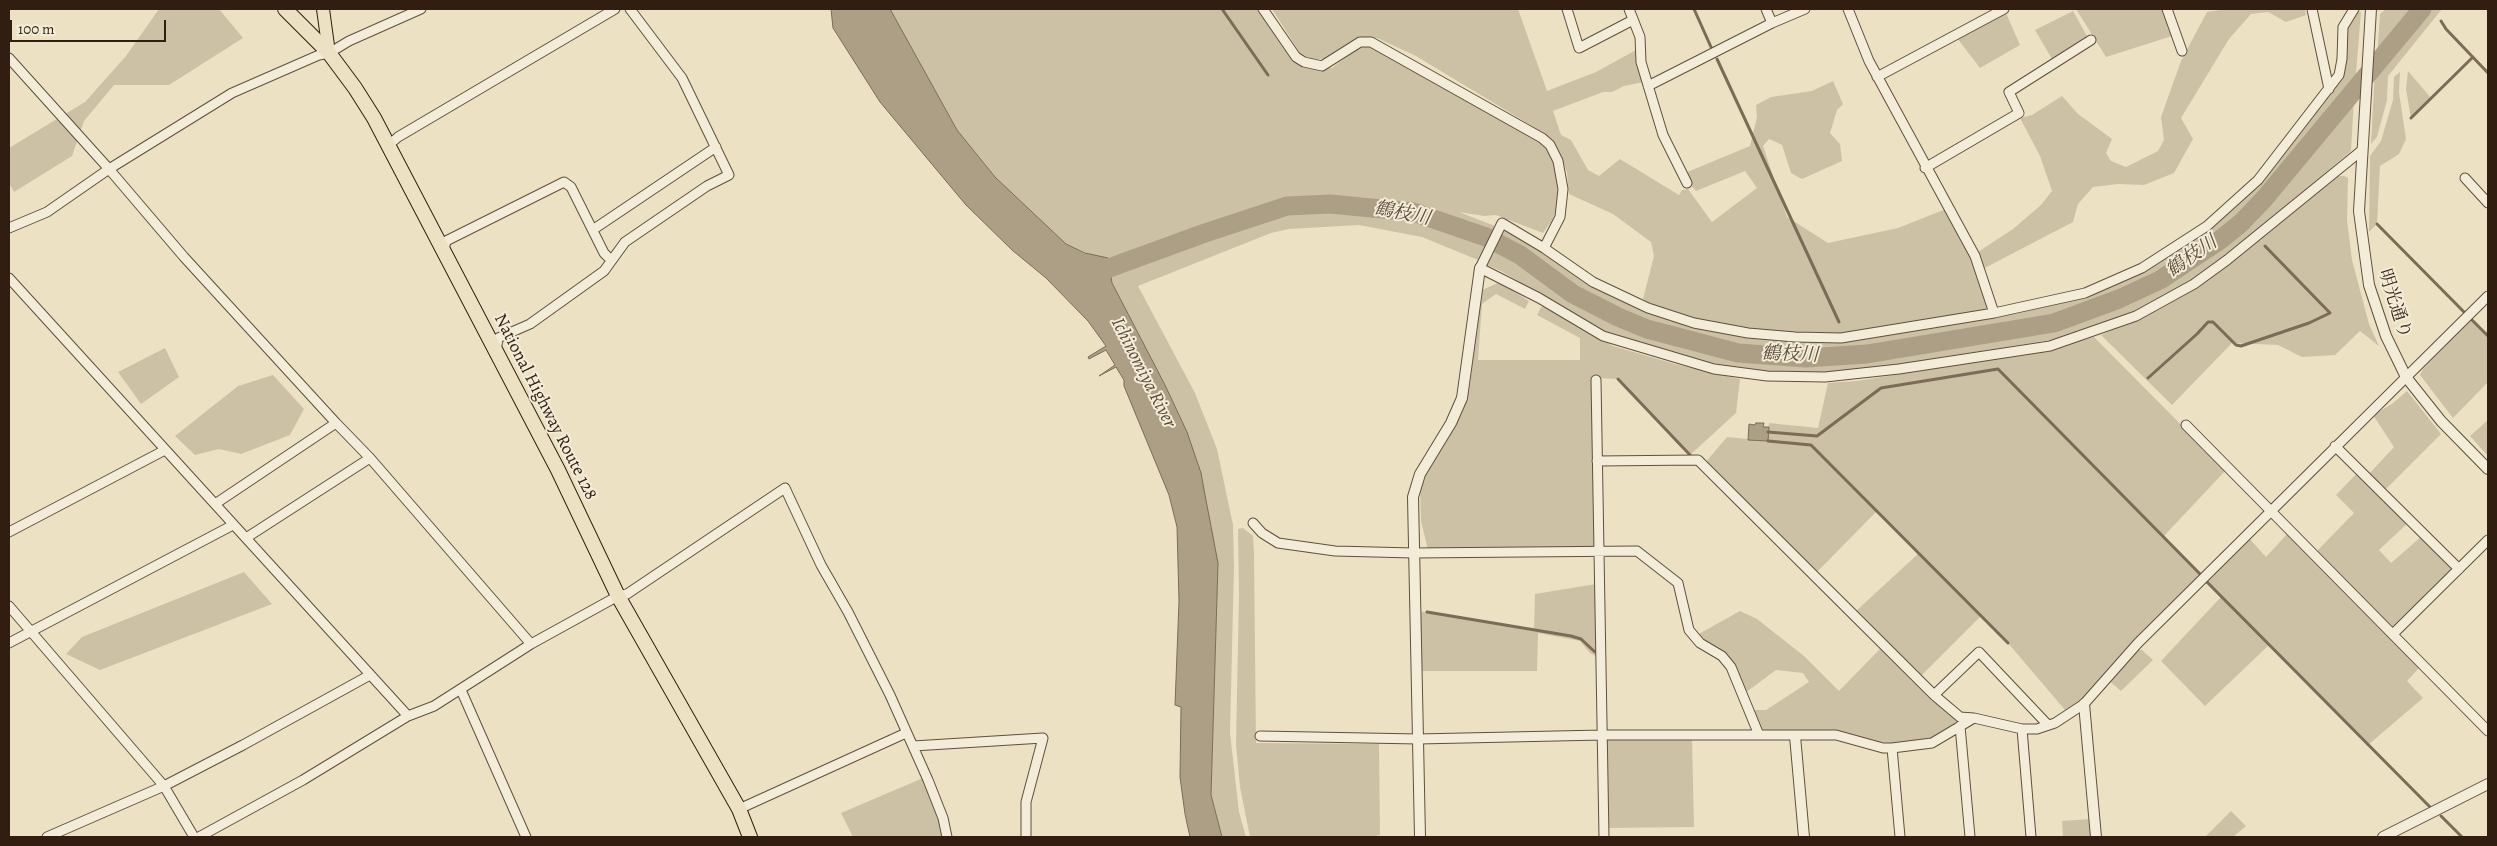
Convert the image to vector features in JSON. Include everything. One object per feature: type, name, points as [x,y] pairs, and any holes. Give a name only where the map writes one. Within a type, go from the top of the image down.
[{"type":"highway","name":"National Highway Route 128","points":[[285,9],[329,54],[355,88],[389,145],[558,470],[618,596],[738,810],[750,837]]},
{"type":"main road","points":[[323,9],[329,54]]},
{"type":"street","points":[[9,228],[47,212],[109,168],[232,93],[319,55],[329,54],[349,41],[421,9]]},
{"type":"street","points":[[389,145],[407,132],[615,9]]},
{"type":"street","points":[[496,352],[498,338],[530,324],[604,271],[625,242],[707,186],[730,175],[682,78],[630,9]]},
{"type":"street","points":[[1264,9],[1296,57],[1304,62],[1322,66],[1360,42],[1371,42],[1542,138],[1550,145],[1558,161],[1564,189],[1560,217],[1544,248]]},
{"type":"street","points":[[1567,9],[1579,48],[1633,20]]},
{"type":"street","points":[[1630,9],[1640,37],[1641,62],[1663,135],[1687,183]]},
{"type":"street","points":[[1766,9],[1772,23]]},
{"type":"street","points":[[1648,86],[1772,23],[1805,9]]},
{"type":"street","points":[[1848,9],[1877,77],[1925,168],[1975,256],[1994,314]]},
{"type":"street","points":[[1877,77],[2004,9]]},
{"type":"street","points":[[2166,9],[2182,51]]},
{"type":"street","points":[[2312,9],[2330,89]]},
{"type":"street","points":[[1420,837],[1413,497],[1420,474],[1451,423],[1462,398],[1481,265],[1502,224],[1544,248],[1593,282],[1648,308],[1694,323],[1748,333],[1841,338],[1994,314],[2085,293],[2142,268],[2207,226],[2258,180],[2339,75],[2342,59],[2342,27],[2354,9]]},
{"type":"street","name":"明光通り","points":[[2371,9],[2363,114],[2359,211],[2369,285],[2386,336],[2406,377],[2440,421],[2488,469]]},
{"type":"street","points":[[1925,168],[2019,113],[2009,92],[2091,40]]},
{"type":"street","points":[[9,58],[109,168],[184,257],[370,458],[531,644]]},
{"type":"street","points":[[594,230],[716,147]]},
{"type":"street","points":[[1481,265],[1603,336],[1714,370],[1767,376],[1825,377],[1899,370],[2050,346],[2136,316],[2194,284],[2227,260],[2361,151]]},
{"type":"street","points":[[2465,178],[2488,203]]},
{"type":"street","points":[[444,250],[446,241],[564,182],[571,187],[604,253],[611,260]]},
{"type":"street","points":[[9,278],[408,716]]},
{"type":"street","points":[[1597,461],[1698,460],[1934,695],[1960,717],[1974,718],[2022,729],[2048,725],[2084,704],[2138,643],[2488,296]]},
{"type":"street","points":[[1596,380],[1604,837]]},
{"type":"street","points":[[214,504],[336,423]]},
{"type":"street","points":[[2186,425],[2488,731]]},
{"type":"street","points":[[2335,446],[2459,569]]},
{"type":"street","points":[[9,532],[165,450]]},
{"type":"street","points":[[246,538],[370,458]]},
{"type":"street","points":[[199,837],[303,780],[408,716],[434,706],[531,644],[618,596],[627,594],[785,488],[821,565],[867,647],[913,746],[943,818],[947,837]]},
{"type":"street","points":[[1253,523],[1262,533],[1278,543],[1335,551],[1413,553],[1637,551],[1678,583],[1690,630],[1700,643],[1722,656],[1731,667],[1759,735]]},
{"type":"street","points":[[9,643],[233,525]]},
{"type":"street","points":[[2393,634],[2488,540]]},
{"type":"street","points":[[9,606],[123,735],[164,786],[194,837]]},
{"type":"street","points":[[1934,695],[1979,652],[2048,725]]},
{"type":"street","points":[[47,837],[164,786],[244,745],[370,675]]},
{"type":"street","points":[[460,690],[526,837]]},
{"type":"street","points":[[2084,704],[2096,837]]},
{"type":"street","points":[[1260,736],[1418,739],[1602,735],[1836,735],[1883,748],[1892,748],[1932,743],[1974,718]]},
{"type":"street","points":[[1960,726],[1970,837]]},
{"type":"street","points":[[2022,729],[2031,837]]},
{"type":"street","points":[[738,810],[906,733]]},
{"type":"street","points":[[1795,736],[1804,837]]},
{"type":"street","points":[[913,746],[1043,738],[1026,802],[1026,837]]},
{"type":"street","points":[[1892,748],[1900,837]]},
{"type":"street","points":[[2383,837],[2488,784]]},
{"type":"shaded area","points":[[159,9],[219,9],[243,38],[169,85],[114,85],[84,121],[72,156],[14,192],[9,183],[9,148],[85,102],[126,56]]},
{"type":"shaded area","points":[[890,9],[1261,9],[1300,64],[1310,68],[1332,68],[1358,48],[1370,46],[1540,141],[1556,162],[1560,203],[1551,222],[1543,233],[1496,215],[1484,216],[1459,212],[1495,226],[1490,236],[1441,217],[1410,209],[1323,200],[1289,203],[1124,258],[1096,257],[1066,244],[995,177],[957,130]]},
{"type":"shaded area","points":[[1272,9],[1518,9],[1547,91],[1596,72],[1636,50],[1644,82],[1624,86],[1612,92],[1603,92],[1553,111],[1561,135],[1571,140],[1588,170],[1599,176],[1620,159],[1679,195],[1682,190],[1688,189],[1712,222],[1757,188],[1745,171],[1696,191],[1688,182],[1685,173],[1750,146],[1757,117],[1756,105],[1771,97],[1812,91],[1833,81],[1843,104],[1837,110],[1830,133],[1840,144],[1842,161],[1802,179],[1791,173],[1782,145],[1769,139],[1763,146],[1787,217],[1828,243],[1898,228],[1946,209],[1969,254],[1978,252],[2013,229],[2041,205],[2052,191],[2040,156],[2020,118],[2032,115],[2062,96],[2078,114],[2112,139],[2106,153],[2111,161],[2126,167],[2158,151],[2164,140],[2161,117],[2181,61],[2207,12],[2226,9],[2305,9],[2306,15],[2286,22],[2268,12],[2251,14],[2229,39],[2181,118],[2193,139],[2174,173],[2144,185],[2118,184],[2093,187],[2078,204],[2073,222],[1977,272],[1987,300],[1987,308],[1983,313],[1839,335],[1749,331],[1692,320],[1653,307],[1643,299],[1654,256],[1651,242],[1613,214],[1569,194],[1567,172],[1558,149],[1532,126],[1416,56],[1377,38],[1364,37],[1350,42],[1328,58],[1313,60],[1300,53]]},
{"type":"shaded area","points":[[2076,9],[2163,9],[2172,36],[2106,57]]},
{"type":"shaded area","points":[[2386,9],[2418,9],[2377,58],[2380,14]]},
{"type":"shaded area","points":[[2427,9],[2442,9],[2388,76],[2387,100],[2377,137],[2371,144],[2375,71]]},
{"type":"shaded area","points":[[2073,11],[2087,36],[2052,59],[2035,30]]},
{"type":"shaded area","points":[[2355,11],[2361,12],[2355,86],[2246,215],[2203,249],[2157,277],[2118,296],[2059,319],[1864,351],[1816,354],[1738,350],[1643,324],[1609,310],[1576,292],[1522,252],[1499,241],[1505,230],[1540,248],[1590,284],[1688,324],[1844,339],[2024,312],[2076,298],[2132,276],[2239,202],[2341,78],[2347,26]]},
{"type":"shaded area","points":[[2006,13],[2020,45],[1980,68],[1957,38]]},
{"type":"shaded area","points":[[2408,71],[2431,98],[2411,118],[2406,89]]},
{"type":"shaded area","points":[[2400,72],[2399,92],[2406,139],[2399,154],[2380,166],[2377,224],[2369,232],[2370,156],[2381,141],[2393,100],[2394,77]]},
{"type":"shaded area","points":[[2354,98],[2351,151],[2241,245],[2209,270],[2131,314],[2063,338],[1844,373],[1762,372],[1694,361],[1604,332],[1501,271],[1487,265],[1497,245],[1572,296],[1615,319],[1703,349],[1733,355],[1804,361],[1869,356],[2048,328],[2087,316],[2137,295],[2226,240],[2249,220]]},
{"type":"shaded area","points":[[2334,176],[2348,178],[2347,220],[2352,260],[2369,324],[2379,346],[2360,331],[2335,355],[2302,357],[2278,345],[2232,343],[2172,405],[2101,335],[2158,310],[2198,287],[2240,256]]},
{"type":"shaded area","points":[[1315,206],[1379,209],[1411,215],[1488,240],[1478,260],[1422,237],[1359,225],[1289,229],[1271,233],[1138,286],[1195,393],[1217,449],[1233,525],[1234,567],[1230,733],[1239,812],[1246,837],[1222,837],[1211,795],[1218,563],[1187,432],[1112,283],[1110,274],[1120,266],[1288,209]]},
{"type":"shaded area","points":[[1500,282],[1529,301],[1525,309],[1496,294],[1482,304],[1478,360],[1580,360],[1580,338],[1537,315],[1541,307],[1548,308],[1613,346],[1675,364],[1740,379],[1736,413],[1690,455],[1618,379],[1594,378],[1595,548],[1428,550],[1421,521],[1420,487],[1429,463],[1457,422],[1466,402],[1470,385],[1480,291]]},
{"type":"shaded area","points":[[2470,318],[2485,333],[2488,330],[2488,382],[2453,418],[2420,375],[2423,369]]},
{"type":"shaded area","points":[[2094,337],[2226,470],[2163,537],[2201,575],[2084,698],[2065,710],[2008,643],[1981,616],[1920,677],[1856,611],[1919,553],[1877,511],[1816,573],[1705,463],[1727,437],[1767,441],[1769,423],[1818,428],[1828,383],[1856,381],[2041,352]]},
{"type":"shaded area","points":[[165,348],[179,377],[141,404],[118,372]]},
{"type":"shaded area","points":[[273,375],[304,409],[290,435],[241,454],[219,449],[195,455],[175,436],[238,386]]},
{"type":"shaded area","points":[[2407,391],[2441,434],[2385,490],[2369,474],[2394,447],[2373,415],[2392,404]]},
{"type":"shaded area","points":[[2488,420],[2488,456],[2470,436]]},
{"type":"shaded area","points":[[2359,471],[2409,522],[2379,550],[2391,563],[2422,536],[2455,569],[2391,630],[2316,552],[2354,513],[2336,495]]},
{"type":"shaded area","points":[[1243,528],[1253,536],[1256,743],[1379,744],[1380,835],[1370,837],[1250,837],[1240,787],[1236,744],[1239,593],[1238,529]]},
{"type":"shaded area","points":[[2289,532],[2421,666],[2407,681],[2423,698],[2368,745],[2269,645],[2205,706],[2161,661],[2221,597],[2204,580],[2248,537],[2266,557]]},
{"type":"shaded area","points":[[244,572],[272,604],[100,670],[66,654],[82,637]]},
{"type":"shaded area","points":[[1596,584],[1599,658],[1590,653],[1580,641],[1538,633],[1537,671],[1421,671],[1419,611],[1534,631],[1535,594]]},
{"type":"shaded area","points":[[1740,611],[1757,619],[1804,656],[1839,691],[1880,649],[1932,701],[1937,702],[1956,718],[1957,725],[1931,739],[1900,744],[1761,731],[1753,710],[1766,710],[1809,682],[1803,673],[1776,670],[1745,693],[1730,663],[1697,635]]},
{"type":"shaded area","points":[[2134,650],[2142,650],[2153,660],[2121,691],[2108,680]]},
{"type":"shaded area","points":[[1692,738],[1694,827],[1607,828],[1606,740]]},
{"type":"shaded area","points":[[923,778],[941,820],[945,837],[853,837],[841,813]]},
{"type":"shaded area","points":[[2231,811],[2246,826],[2233,837],[2205,837]]},
{"type":"shaded area","points":[[2090,819],[2091,837],[2063,837],[2062,821]]},
{"type":"water","name":"Ichinomiya River","points":[[831,9],[890,9],[957,130],[995,177],[1066,244],[1085,253],[1108,258],[1112,283],[1165,385],[1187,432],[1201,473],[1218,563],[1211,795],[1222,837],[1190,837],[1185,814],[1180,777],[1181,707],[1175,705],[1179,601],[1177,527],[1169,495],[1124,386],[1124,380],[1116,367],[1099,376],[1115,365],[1106,350],[1089,359],[1088,357],[1106,346],[1088,321],[1046,278],[1012,250],[966,205],[880,102],[833,28]]},
{"type":"water","points":[[1756,423],[1764,423],[1763,427],[1769,427],[1768,441],[1748,440],[1749,424],[1755,425]]},
{"type":"waterway","points":[[1222,9],[1268,75]]},
{"type":"waterway","points":[[1694,9],[1711,47]]},
{"type":"waterway","name":"鶴枝川","points":[[1086,280],[1109,268],[1287,206],[1330,204],[1413,212],[1486,237],[1520,255],[1573,294],[1618,317],[1647,329],[1738,353],[1806,358],[1867,354],[2054,323],[2119,299],[2160,280],[2220,240],[2241,223],[2264,199],[2422,9]]},
{"type":"waterway","points":[[2441,21],[2446,29],[2488,73]]},
{"type":"waterway","points":[[2411,118],[2473,57]]},
{"type":"waterway","points":[[1717,59],[1839,322]]},
{"type":"waterway","points":[[2377,224],[2464,312]]},
{"type":"waterway","points":[[2148,378],[2208,322],[2213,322],[2236,345],[2241,346],[2309,323],[2330,313],[2265,246]]},
{"type":"waterway","points":[[2470,318],[2488,336]]},
{"type":"waterway","points":[[1768,432],[1817,436],[1881,388],[1998,369],[2201,575]]},
{"type":"waterway","points":[[1618,379],[1690,455]]},
{"type":"waterway","points":[[1768,441],[1811,445],[2008,643]]},
{"type":"waterway","points":[[2205,580],[2430,807]]},
{"type":"waterway","points":[[1427,612],[1571,636],[1581,639],[1595,652]]},
{"type":"waterway","points":[[2441,816],[2462,837]]}]
